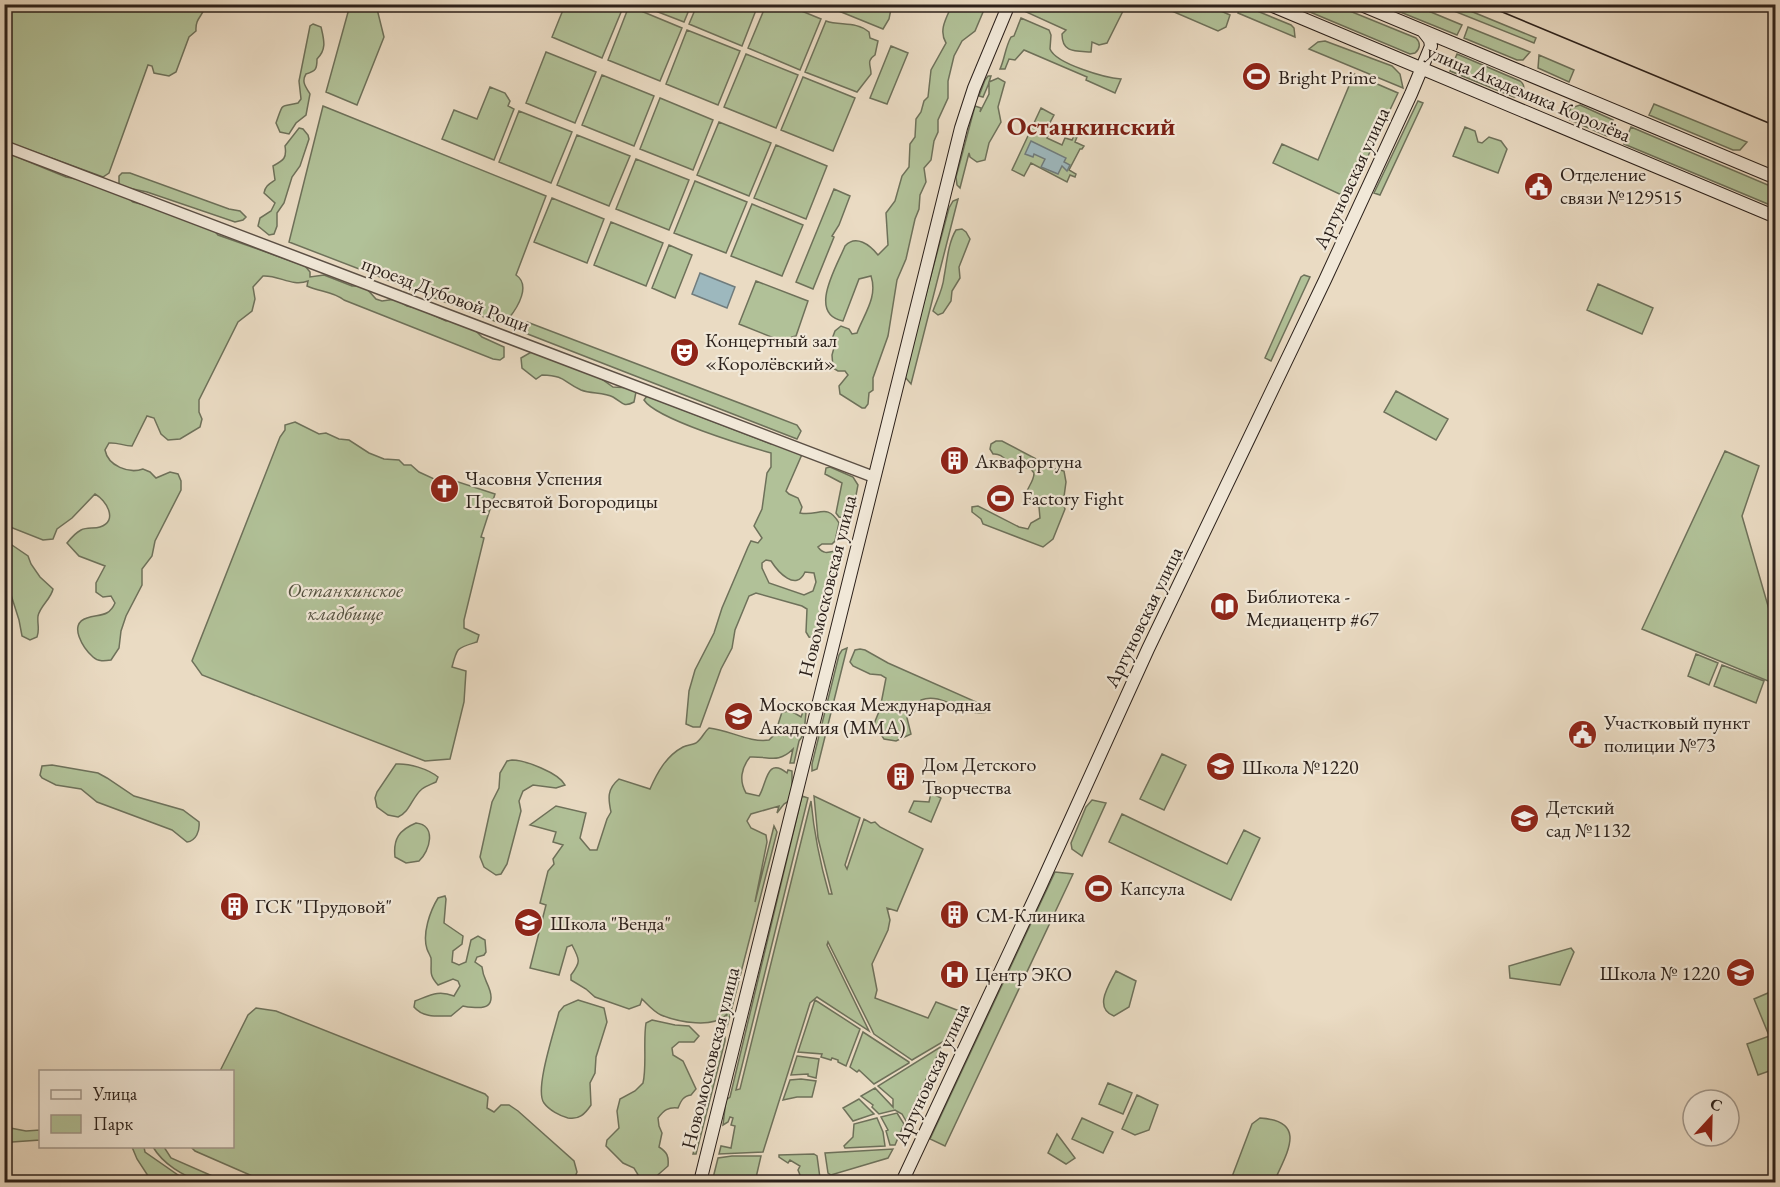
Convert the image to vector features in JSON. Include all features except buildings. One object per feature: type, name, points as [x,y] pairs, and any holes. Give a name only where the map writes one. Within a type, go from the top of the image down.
[{"type":"main road","name":"Новомосковская улица","points":[[700,1182],[964,118],[1009,4]]},
{"type":"main road","name":"улица Академика Королёва","points":[[1268,4],[1776,217]]},
{"type":"main road","name":"улица Академика Королёва","points":[[1359,4],[1776,178]]},
{"type":"main road","name":"Аргуновская улица","points":[[902,1182],[1041,886],[1148,649],[1325,280],[1422,69],[1431,46],[1430,40],[1423,31]]},
{"type":"street","name":"проезд Дубовой Рощи","points":[[4,146],[874,477]]},
{"type":"green space","points":[[697,4],[758,5],[742,46],[689,24]]},
{"type":"green space","points":[[1027,4],[1126,5],[1107,43],[1099,45],[1092,42],[1091,52],[1067,48],[1064,45],[1062,34],[1066,30],[1024,11]]},
{"type":"green space","points":[[4,5],[206,5],[197,23],[196,31],[189,37],[176,72],[169,76],[154,73],[152,66],[148,65],[109,173],[103,177],[5,141]]},
{"type":"green space","points":[[350,5],[378,5],[384,37],[357,105],[326,92]]},
{"type":"green space","points":[[565,5],[624,5],[602,58],[552,37]]},
{"type":"green space","points":[[640,5],[691,5],[684,22]]},
{"type":"green space","points":[[766,5],[787,5],[821,19],[800,70],[748,48]]},
{"type":"green space","points":[[824,5],[880,5],[891,9],[889,19],[883,29]]},
{"type":"green space","points":[[952,5],[986,5],[975,31],[962,41],[954,56],[948,81],[948,98],[938,120],[938,132],[931,160],[924,168],[926,182],[920,195],[919,209],[906,259],[897,280],[888,336],[873,378],[873,390],[869,393],[868,404],[862,408],[840,394],[839,386],[848,375],[845,371],[833,368],[832,355],[835,344],[832,339],[835,331],[841,326],[849,329],[852,334],[857,333],[873,291],[871,276],[859,279],[843,321],[832,317],[827,309],[828,288],[845,246],[849,243],[863,242],[878,255],[888,245],[886,213],[895,201],[902,176],[909,167],[910,144],[915,137],[916,119],[928,97],[931,70],[946,43],[943,28]]},
{"type":"green space","points":[[1158,5],[1207,5],[1230,15],[1226,27],[1218,31]]},
{"type":"green space","points":[[1313,5],[1335,5],[1416,38],[1419,48],[1415,53],[1410,54],[1310,12]]},
{"type":"green space","points":[[1383,5],[1414,5],[1462,25],[1457,35]]},
{"type":"green space","points":[[1439,5],[1470,5],[1468,10],[1536,38],[1534,43]]},
{"type":"green space","points":[[629,6],[682,28],[660,81],[608,60]]},
{"type":"green space","points":[[1245,6],[1291,25],[1294,28],[1295,37],[1238,13],[1240,8]]},
{"type":"green space","points":[[1021,18],[1049,30],[1050,49],[1062,60],[1094,73],[1121,79],[1115,93],[1086,80],[1087,77],[1024,50],[1015,60],[1009,59],[1005,69],[1000,69],[1009,41],[1014,36]]},
{"type":"green space","points":[[826,21],[859,26],[869,32],[870,38],[878,41],[875,55],[870,61],[871,74],[857,92],[805,72]]},
{"type":"green space","points":[[313,24],[321,27],[324,44],[315,69],[306,74],[304,80],[310,94],[306,115],[296,123],[289,134],[280,132],[276,123],[281,108],[298,103],[301,99],[299,81],[310,26]]},
{"type":"green space","points":[[1468,27],[1530,52],[1523,60],[1517,60],[1464,38]]},
{"type":"green space","points":[[687,30],[740,51],[718,105],[666,84]]},
{"type":"green space","points":[[1325,41],[1392,66],[1400,74],[1403,88],[1309,49],[1318,42]]},
{"type":"green space","points":[[891,46],[908,53],[887,104],[870,98]]},
{"type":"green space","points":[[546,52],[596,72],[575,123],[526,103]]},
{"type":"green space","points":[[746,54],[798,75],[776,128],[724,107]]},
{"type":"green space","points":[[1457,54],[1520,81],[1524,86],[1523,93],[1514,97],[1450,71]]},
{"type":"green space","points":[[1539,55],[1574,70],[1569,82],[1538,68]]},
{"type":"green space","points":[[1354,74],[1398,93],[1348,198],[1273,163],[1282,144],[1318,160]]},
{"type":"green space","points":[[602,75],[654,96],[634,146],[582,125]]},
{"type":"green space","points":[[988,76],[991,76],[989,82],[998,78],[1005,82],[998,107],[1001,122],[989,143],[985,160],[977,162],[970,157],[969,153],[960,188],[956,177],[975,106],[981,108],[980,112],[989,94],[989,83],[983,97],[979,96]]},
{"type":"green space","points":[[803,77],[855,98],[833,151],[781,130]]},
{"type":"green space","points":[[490,87],[505,93],[510,101],[508,106],[514,109],[494,160],[442,139],[454,110],[477,119]]},
{"type":"green space","points":[[660,98],[713,120],[693,170],[640,149]]},
{"type":"green space","points":[[1418,101],[1423,103],[1380,195],[1374,193]]},
{"type":"green space","points":[[1654,104],[1747,142],[1740,150],[1733,150],[1649,115]]},
{"type":"green space","points":[[1580,105],[1613,120],[1607,136],[1570,120],[1568,114],[1571,108]]},
{"type":"green space","points":[[323,106],[546,196],[516,275],[522,284],[522,296],[509,318],[498,319],[497,322],[289,242]]},
{"type":"green space","points":[[1041,108],[1054,115],[1047,128],[1050,130],[1047,138],[1062,145],[1065,138],[1072,140],[1074,136],[1077,137],[1075,142],[1084,146],[1080,149],[1069,170],[1076,174],[1075,177],[1070,175],[1067,182],[1031,163],[1024,176],[1012,170]]},
{"type":"green space","points":[[519,111],[572,132],[551,183],[499,162]]},
{"type":"green space","points":[[719,122],[771,143],[749,196],[697,175]]},
{"type":"green space","points":[[1465,127],[1475,131],[1478,142],[1482,143],[1489,137],[1501,141],[1507,149],[1498,173],[1453,156]]},
{"type":"green space","points":[[1631,127],[1775,188],[1775,207],[1624,144]]},
{"type":"green space","points":[[299,128],[303,129],[309,139],[300,166],[292,177],[284,203],[277,213],[277,226],[274,234],[269,235],[258,226],[260,218],[271,211],[275,203],[264,193],[268,185],[275,180],[273,166],[284,158],[285,146]]},
{"type":"green space","points":[[577,135],[630,156],[609,206],[557,185]]},
{"type":"green space","points":[[776,145],[827,166],[806,219],[754,198]]},
{"type":"green space","points":[[5,152],[66,177],[119,191],[133,202],[169,211],[213,229],[218,235],[305,266],[310,272],[310,277],[324,275],[352,286],[366,288],[376,299],[382,301],[396,299],[407,306],[420,309],[446,321],[453,318],[472,327],[482,337],[504,347],[504,357],[500,360],[493,359],[335,295],[307,286],[308,281],[296,283],[263,276],[253,287],[255,299],[252,311],[238,322],[199,400],[199,412],[202,419],[200,427],[180,439],[168,440],[161,434],[154,418],[147,416],[132,446],[109,443],[105,450],[110,460],[126,469],[143,469],[156,478],[170,472],[178,474],[181,490],[155,541],[152,556],[142,569],[142,585],[126,616],[119,648],[111,660],[97,660],[82,643],[78,626],[87,618],[107,613],[115,603],[111,596],[103,597],[96,592],[96,583],[105,566],[79,556],[67,543],[81,530],[98,528],[106,524],[110,516],[106,505],[95,494],[72,518],[57,529],[53,539],[43,540],[5,525],[4,201],[8,191],[5,180]]},
{"type":"green space","points":[[636,159],[689,180],[669,230],[616,209]]},
{"type":"green space","points":[[122,173],[130,173],[240,211],[246,217],[235,222],[147,192],[119,186],[119,176]]},
{"type":"green space","points":[[695,181],[747,202],[726,253],[674,233]]},
{"type":"green space","points":[[834,189],[850,196],[839,225],[832,236],[834,237],[813,289],[796,282]]},
{"type":"green space","points":[[552,198],[604,219],[587,263],[534,242]]},
{"type":"green space","points":[[958,199],[911,384],[905,377],[905,373],[949,208],[953,201]]},
{"type":"green space","points":[[752,204],[803,225],[782,276],[731,256]]},
{"type":"green space","points":[[611,222],[663,243],[646,286],[594,265]]},
{"type":"green space","points":[[962,229],[970,239],[959,267],[960,278],[952,291],[951,301],[943,313],[938,315],[933,311],[942,286],[949,247],[956,230]]},
{"type":"green space","points":[[669,245],[692,255],[675,298],[652,288]]},
{"type":"green space","points":[[1304,275],[1310,277],[1271,361],[1265,358],[1301,277]]},
{"type":"green space","points":[[756,281],[808,301],[796,336],[792,337],[789,344],[739,324]]},
{"type":"green space","points":[[1598,284],[1653,308],[1642,334],[1587,310]]},
{"type":"green space","points":[[527,322],[797,425],[801,431],[797,439],[520,331],[523,324]]},
{"type":"green space","points":[[533,351],[593,373],[613,387],[632,388],[636,392],[634,402],[625,404],[609,395],[581,390],[556,376],[542,375],[536,379],[522,368],[521,358]]},
{"type":"green space","points":[[1396,391],[1448,419],[1436,440],[1384,412]]},
{"type":"green space","points":[[647,396],[771,444],[786,442],[803,452],[786,491],[798,498],[802,507],[800,513],[830,513],[839,523],[835,541],[832,544],[822,544],[818,547],[825,552],[835,551],[841,558],[826,594],[818,635],[814,638],[809,637],[806,632],[807,609],[802,606],[756,593],[749,596],[735,630],[732,648],[721,669],[700,727],[686,724],[689,691],[695,670],[714,633],[748,547],[751,541],[758,543],[762,538],[754,526],[762,509],[767,473],[771,467],[771,453],[683,423],[665,415],[644,400]],"holes":[[[766,560],[771,561],[782,575],[792,580],[801,578],[805,572],[814,573],[816,582],[813,591],[804,595],[769,583],[762,563]]]},
{"type":"green space","name":"Останкинское кладбище","points":[[295,422],[319,434],[326,433],[339,439],[349,440],[369,453],[384,459],[399,460],[404,465],[411,465],[419,472],[434,479],[440,476],[495,494],[481,537],[484,538],[464,620],[464,628],[479,635],[477,642],[459,649],[452,667],[466,671],[464,702],[450,759],[425,761],[202,675],[192,661],[280,437],[285,430],[285,425]]},
{"type":"green space","points":[[1002,441],[1055,469],[1064,471],[1066,482],[1063,504],[1065,509],[1053,539],[1043,547],[983,524],[981,519],[972,512],[972,507],[978,506],[1019,527],[1028,529],[1031,523],[1040,518],[1039,507],[1025,499],[1034,473],[1030,468],[1015,467],[1002,456],[993,454],[990,449],[991,444]]},
{"type":"green space","points":[[1725,451],[1759,466],[1742,516],[1775,630],[1775,677],[1768,681],[1642,629]]},
{"type":"green space","points":[[830,467],[853,477],[858,485],[852,516],[849,519],[839,517],[836,513],[842,483],[825,474],[826,468]]},
{"type":"green space","points":[[9,543],[28,556],[40,577],[53,589],[39,612],[37,637],[30,640],[22,636],[5,576],[5,545]]},
{"type":"green space","points":[[847,648],[817,769],[812,771],[839,655]]},
{"type":"green space","points":[[860,649],[983,705],[987,712],[970,711],[937,699],[921,700],[916,710],[907,718],[911,734],[896,741],[884,739],[874,724],[880,709],[886,678],[853,666],[850,662],[855,650]]},
{"type":"green space","points":[[1696,654],[1718,663],[1709,685],[1688,676]]},
{"type":"green space","points":[[1722,665],[1764,681],[1756,703],[1714,686]]},
{"type":"green space","points":[[791,711],[801,717],[803,712],[806,712],[804,734],[799,741],[794,763],[790,763],[793,749],[778,758],[750,757],[742,775],[742,784],[746,793],[759,796],[771,770],[775,768],[787,773],[788,770],[792,771],[792,799],[784,804],[777,813],[779,806],[751,814],[747,821],[751,828],[766,835],[767,842],[755,902],[774,826],[777,832],[727,1027],[724,1028],[727,1014],[721,1019],[705,1023],[686,1022],[658,1014],[642,999],[640,1005],[629,1009],[595,997],[571,980],[578,961],[572,945],[567,947],[559,975],[530,968],[546,905],[540,903],[548,871],[563,845],[553,842],[556,832],[530,825],[556,806],[586,813],[580,838],[590,850],[597,850],[611,812],[610,790],[619,779],[650,789],[667,760],[683,747],[700,740],[709,728],[754,740],[769,740],[775,734],[782,712]]},
{"type":"green space","points":[[1162,754],[1186,765],[1164,810],[1140,799]]},
{"type":"green space","points":[[512,760],[541,768],[562,780],[565,785],[556,788],[533,785],[523,791],[519,801],[521,811],[507,864],[501,874],[496,875],[484,867],[480,857],[492,802],[499,788],[500,773],[507,761]]},
{"type":"green space","points":[[396,764],[418,767],[438,777],[436,782],[419,792],[405,812],[398,817],[388,815],[377,807],[375,798]]},
{"type":"green space","points":[[52,765],[98,773],[134,796],[183,810],[199,822],[197,835],[193,840],[187,842],[172,830],[97,802],[81,789],[56,785],[42,778],[40,775],[42,766]]},
{"type":"green space","points":[[931,793],[941,798],[931,822],[909,812],[914,801],[929,802]]},
{"type":"green space","points":[[802,796],[808,798],[736,1090],[740,1089],[811,801],[820,859],[829,894],[832,894],[818,838],[814,796],[860,818],[845,865],[847,869],[864,819],[871,823],[875,822],[880,827],[923,849],[897,911],[887,908],[890,920],[888,930],[872,964],[877,990],[875,998],[928,1018],[936,1002],[962,1012],[951,1037],[912,1060],[874,1034],[828,942],[827,945],[869,1031],[817,997],[810,1003],[763,1152],[719,1154],[721,1146],[731,1148],[735,1126],[731,1125],[733,1118],[730,1117],[723,1125],[726,1100],[730,1097]]},
{"type":"green space","points":[[1092,800],[1106,803],[1082,856],[1072,849],[1071,843],[1086,807]]},
{"type":"green space","points":[[1122,814],[1227,864],[1244,830],[1260,838],[1231,900],[1109,842]]},
{"type":"green space","points":[[416,823],[427,828],[430,839],[419,861],[406,863],[395,857],[396,840],[401,832]]},
{"type":"green space","points":[[1055,872],[1073,874],[945,1146],[930,1139]]},
{"type":"green space","points":[[445,896],[444,923],[463,936],[462,944],[453,951],[452,962],[459,965],[466,962],[471,940],[478,936],[485,940],[486,952],[477,957],[475,962],[482,967],[491,998],[487,1006],[463,1006],[451,1016],[431,1016],[418,1011],[414,1007],[415,1001],[439,993],[454,996],[460,986],[458,981],[453,979],[438,985],[435,981],[425,937],[432,909],[438,898]]},
{"type":"green space","points":[[1571,948],[1574,952],[1560,985],[1510,978],[1509,966]]},
{"type":"green space","points":[[1116,971],[1136,981],[1129,1007],[1114,1016],[1104,1008],[1104,996]]},
{"type":"green space","points":[[1775,990],[1775,1030],[1768,1033],[1754,999]]},
{"type":"green space","points":[[578,1000],[604,1008],[607,1022],[596,1057],[595,1073],[590,1083],[591,1105],[581,1116],[572,1118],[558,1114],[546,1106],[542,1096],[542,1086],[546,1059],[559,1012],[564,1006]]},
{"type":"green space","points":[[815,1000],[860,1029],[846,1066],[838,1060],[821,1057],[822,1054],[798,1052]]},
{"type":"green space","points":[[256,1008],[276,1011],[485,1094],[488,1097],[487,1108],[494,1112],[501,1105],[509,1105],[574,1161],[577,1172],[573,1182],[266,1182],[195,1151],[192,1148],[234,1148],[234,1070],[220,1070],[248,1015]]},
{"type":"green space","points":[[652,1020],[689,1026],[699,1036],[694,1042],[679,1042],[672,1048],[673,1055],[683,1061],[696,1089],[683,1099],[678,1108],[666,1110],[658,1118],[662,1133],[659,1147],[667,1155],[668,1166],[651,1181],[640,1178],[634,1168],[623,1163],[606,1146],[607,1140],[619,1128],[617,1111],[620,1099],[635,1091],[643,1083],[646,1023]]},
{"type":"green space","points":[[863,1032],[909,1063],[874,1084],[859,1070],[857,1072],[850,1067]]},
{"type":"green space","points":[[1775,1034],[1775,1069],[1758,1075],[1747,1044]]},
{"type":"green space","points":[[722,1035],[725,1041],[696,1154],[693,1154]]},
{"type":"green space","points":[[942,1046],[906,1121],[902,1114],[895,1110],[879,1114],[872,1107],[873,1105],[861,1096],[875,1088],[893,1107],[893,1099],[878,1086]]},
{"type":"green space","points":[[797,1056],[819,1059],[816,1078],[808,1074],[791,1075]]},
{"type":"green space","points":[[790,1080],[816,1081],[812,1097],[783,1100]]},
{"type":"green space","points":[[1108,1083],[1132,1093],[1123,1114],[1099,1104]]},
{"type":"green space","points":[[1137,1095],[1158,1105],[1149,1130],[1135,1135],[1122,1129]]},
{"type":"green space","points":[[859,1099],[874,1114],[853,1121],[843,1108]]},
{"type":"green space","points":[[897,1113],[904,1124],[895,1145],[890,1145],[886,1131],[888,1130],[881,1117]]},
{"type":"green space","points":[[877,1118],[883,1132],[885,1146],[845,1148],[844,1146],[853,1137],[854,1124]]},
{"type":"green space","points":[[1082,1118],[1113,1132],[1103,1153],[1072,1139]]},
{"type":"green space","points":[[1260,1118],[1275,1120],[1285,1125],[1289,1132],[1290,1141],[1284,1161],[1274,1182],[1230,1182],[1252,1124]]},
{"type":"green space","points":[[5,1127],[26,1131],[39,1130],[39,1140],[12,1142],[5,1140]]},
{"type":"green space","points":[[1057,1134],[1075,1158],[1066,1164],[1048,1153]]},
{"type":"green space","points":[[132,1148],[144,1148],[145,1152],[188,1182],[152,1182]]},
{"type":"green space","points":[[154,1148],[165,1148],[171,1158],[226,1182],[205,1183],[188,1176],[174,1169]]},
{"type":"green space","points":[[893,1149],[888,1158],[831,1175],[828,1173],[825,1153]]},
{"type":"green space","points":[[814,1154],[817,1156],[820,1178],[790,1182],[798,1179],[800,1166],[790,1160],[788,1163],[779,1155]]},
{"type":"green space","points":[[761,1156],[755,1182],[712,1182],[718,1158]]},
{"type":"water","points":[[1031,141],[1066,158],[1064,162],[1070,165],[1067,171],[1062,166],[1058,174],[1041,167],[1045,159],[1034,154],[1033,157],[1025,154]]},
{"type":"water","points":[[700,273],[735,287],[727,308],[692,294]]},
{"type":"tram line","points":[[1483,4],[1776,126]]},
{"type":"place","name":"Bright Prime","points":[[1257,77]]},
{"type":"place","name":"Отделение связи №129515","points":[[1539,186]]},
{"type":"place","name":"Концертный зал «Королёвский»","points":[[684,352]]},
{"type":"place","name":"Аквафортуна","points":[[954,461]]},
{"type":"place","name":"Часовня Успения Пресвятой Богородицы","points":[[444,489]]},
{"type":"place","name":"Factory Fight","points":[[1001,498]]},
{"type":"place","name":"Библиотека - Медиацентр #67","points":[[1225,607]]},
{"type":"place","name":"Московская Международная Академия (ММА)","points":[[738,716]]},
{"type":"place","name":"Участковый пункт полиции №73","points":[[1583,734]]},
{"type":"place","name":"Школа №1220","points":[[1221,767]]},
{"type":"place","name":"Дом Детского Творчества","points":[[901,776]]},
{"type":"place","name":"Детский сад №1132","points":[[1525,818]]},
{"type":"place","name":"Капсула","points":[[1099,888]]},
{"type":"place","name":"ГСК \"Прудовой\"","points":[[234,906]]},
{"type":"place","name":"СМ-Клиника","points":[[955,915]]},
{"type":"place","name":"Школа \"Венда\"","points":[[529,923]]},
{"type":"place","name":"Школа № 1220","points":[[1741,973]]},
{"type":"place","name":"Центр ЭКО","points":[[954,974]]},
{"type":"district","name":"Останкинский","points":[[1091,126]]}]
